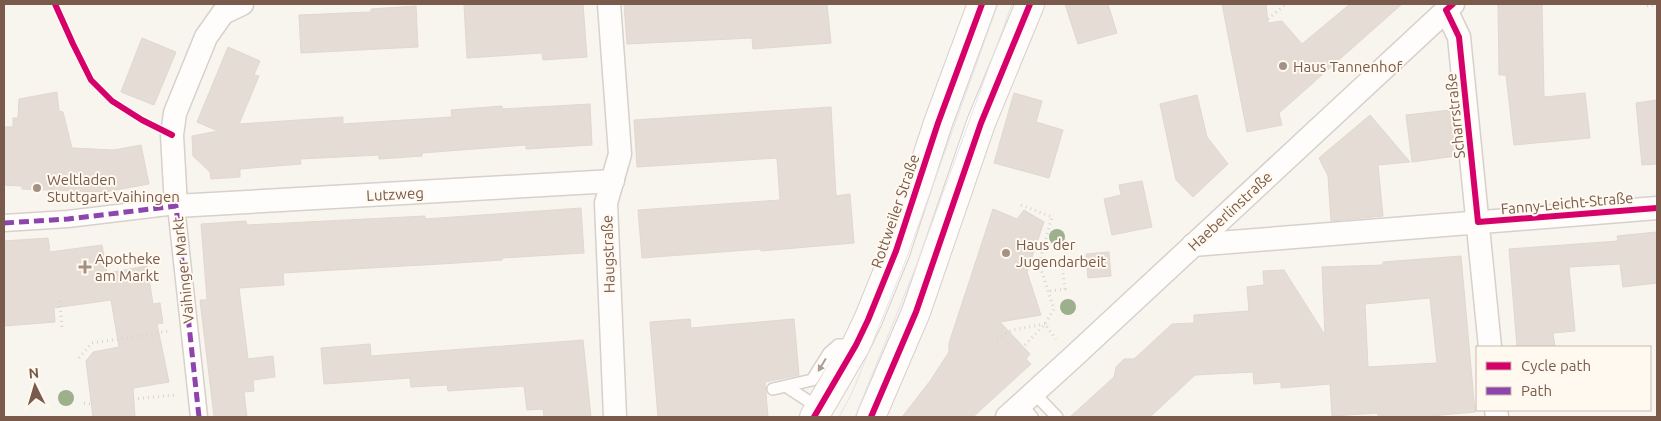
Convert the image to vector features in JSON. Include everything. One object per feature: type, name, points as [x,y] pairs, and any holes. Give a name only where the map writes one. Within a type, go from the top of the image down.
[{"type":"main road","name":"Rottweiler Straße","points":[[817,413],[856,345],[896,251],[938,122],[982,4]]},
{"type":"main road","points":[[871,417],[916,312],[980,123],[1030,4]]},
{"type":"street","points":[[176,206],[172,135],[175,113],[206,37],[223,13],[242,4]]},
{"type":"street","name":"Haugstraße","points":[[609,4],[620,154],[606,203],[615,417]]},
{"type":"street","name":"Scharrstraße","points":[[1449,7],[1459,37],[1490,346]]},
{"type":"street","name":"Haeberlinstraße","points":[[1023,408],[1071,359],[1449,7]]},
{"type":"street","name":"Lutzweg","points":[[176,206],[613,181]]},
{"type":"street","name":"Vaihinger Markt","points":[[4,223],[68,219],[176,206],[199,417]]},
{"type":"street","name":"Fanny-Leicht-Straße","points":[[1193,245],[1657,208]]},
{"type":"lane","points":[[773,389],[812,380],[829,353],[838,345],[856,345]]},
{"type":"lane","points":[[787,387],[817,413]]},
{"type":"lane","points":[[1023,408],[1056,417]]},
{"type":"path","points":[[1268,20],[1286,4]]},
{"type":"path","points":[[1644,4],[1644,6],[1657,5]]},
{"type":"path","points":[[1021,205],[1052,217],[1039,263],[1054,309],[1045,324],[1025,345]]},
{"type":"path","points":[[1050,291],[1065,289],[1061,259]]},
{"type":"path","points":[[60,301],[62,329]]},
{"type":"path","points":[[996,339],[1012,330],[1045,324]]},
{"type":"path","points":[[1045,324],[1071,359]]},
{"type":"path","points":[[79,358],[92,343],[188,327]]},
{"type":"path","points":[[134,399],[195,393]]},
{"type":"path","points":[[84,403],[91,404]]},
{"type":"building","points":[[583,4],[587,57],[543,60],[542,53],[467,58],[464,5]]},
{"type":"building","points":[[624,4],[827,4],[831,43],[753,49],[752,38],[627,44]]},
{"type":"building","points":[[1065,4],[1108,4],[1117,33],[1078,44]]},
{"type":"building","name":"Haus Tannenhof","points":[[1222,4],[1266,4],[1268,23],[1282,21],[1302,44],[1350,4],[1402,4],[1279,113],[1282,125],[1247,132]]},
{"type":"building","points":[[1498,4],[1542,4],[1544,97],[1585,93],[1590,138],[1514,145],[1506,75],[1499,75]]},
{"type":"building","points":[[416,6],[418,47],[301,53],[299,15],[371,12],[371,9]]},
{"type":"building","points":[[142,38],[176,52],[154,105],[121,92]]},
{"type":"building","points":[[228,47],[260,61],[254,75],[259,76],[239,124],[343,117],[343,124],[452,117],[451,110],[502,106],[502,109],[590,104],[592,145],[526,149],[526,145],[422,153],[422,156],[379,159],[379,155],[300,159],[301,164],[240,169],[240,177],[211,179],[210,172],[193,156],[192,136],[218,131],[197,122]]},
{"type":"building","points":[[57,92],[59,111],[63,112],[72,148],[114,150],[141,145],[149,184],[105,192],[22,189],[22,186],[4,185],[4,127],[13,127],[13,118],[18,118],[19,99]]},
{"type":"building","points":[[1014,93],[1042,101],[1036,122],[1063,130],[1049,178],[994,163]]},
{"type":"building","points":[[1197,95],[1207,137],[1228,164],[1193,197],[1176,180],[1160,104]]},
{"type":"building","points":[[1657,100],[1657,164],[1642,165],[1636,103]]},
{"type":"building","points":[[831,107],[836,196],[850,194],[854,243],[642,258],[638,210],[780,200],[777,158],[637,167],[634,120]]},
{"type":"building","points":[[1451,110],[1456,156],[1412,162],[1406,115]]},
{"type":"building","points":[[1370,115],[1410,162],[1378,165],[1383,216],[1331,221],[1328,176],[1319,158]]},
{"type":"building","points":[[1142,181],[1152,227],[1112,235],[1104,199],[1121,195],[1119,185]]},
{"type":"building","points":[[581,208],[584,253],[457,263],[283,273],[284,285],[239,288],[248,359],[273,356],[275,377],[253,380],[254,391],[244,392],[247,417],[214,417],[200,300],[207,300],[201,224],[246,221],[247,225],[425,216],[425,219]]},
{"type":"building","points":[[993,209],[1017,219],[1024,210],[1044,222],[1027,272],[1041,315],[1000,322],[1030,354],[1026,359],[1031,364],[973,417],[902,417],[930,381],[949,352],[949,343]]},
{"type":"building","points":[[1657,232],[1657,283],[1623,287],[1620,264],[1569,267],[1575,331],[1553,333],[1555,346],[1517,346],[1509,249],[1618,241],[1617,236]]},
{"type":"building","points":[[48,238],[50,252],[102,245],[107,273],[147,266],[153,304],[160,303],[163,323],[157,324],[169,382],[133,388],[135,417],[93,417],[86,361],[93,352],[119,347],[111,300],[54,308],[55,322],[4,326],[4,241]]},
{"type":"building","points":[[1109,252],[1111,276],[1088,278],[1086,254]]},
{"type":"building","points":[[1461,256],[1475,412],[1419,417],[1378,417],[1378,413],[1332,416],[1330,384],[1281,388],[1281,382],[1254,384],[1253,372],[1195,375],[1150,417],[1070,417],[1114,377],[1116,367],[1124,359],[1134,359],[1172,324],[1194,323],[1194,315],[1249,311],[1247,287],[1264,285],[1263,271],[1284,270],[1325,335],[1322,267],[1383,265],[1383,262]],"holes":[[[1430,298],[1437,363],[1368,367],[1365,304]]]},
{"type":"building","points":[[690,319],[691,328],[794,319],[799,375],[765,382],[768,417],[658,417],[650,322]]},
{"type":"building","points":[[583,340],[591,417],[544,417],[543,409],[527,410],[524,386],[448,391],[447,385],[411,387],[410,378],[324,384],[321,348],[370,344],[371,356]]},
{"type":"tram line","points":[[839,417],[852,393],[906,260],[998,4]]},
{"type":"tram line","points":[[855,417],[917,264],[1012,4]]},
{"type":"marked path","points":[[4,223],[68,219],[176,206],[199,417]]},
{"type":"cycle path","points":[[55,4],[91,80],[112,101],[142,120],[172,135]]},
{"type":"cycle path","points":[[814,417],[856,345],[868,320],[896,251],[938,123],[982,4]]},
{"type":"cycle path","points":[[871,417],[916,312],[981,123],[1030,4]]},
{"type":"cycle path","points":[[1453,4],[1446,10],[1459,37],[1478,222],[1657,208]]},
{"type":"place","name":"Haus Tannenhof","points":[[1283,66]]},
{"type":"place","name":"Weltladen Stuttgart-Vaihingen","points":[[37,188]]},
{"type":"place","name":"Haus der Jugendarbeit","points":[[1006,253]]},
{"type":"place","name":"Apotheke am Markt","points":[[85,267]]}]
